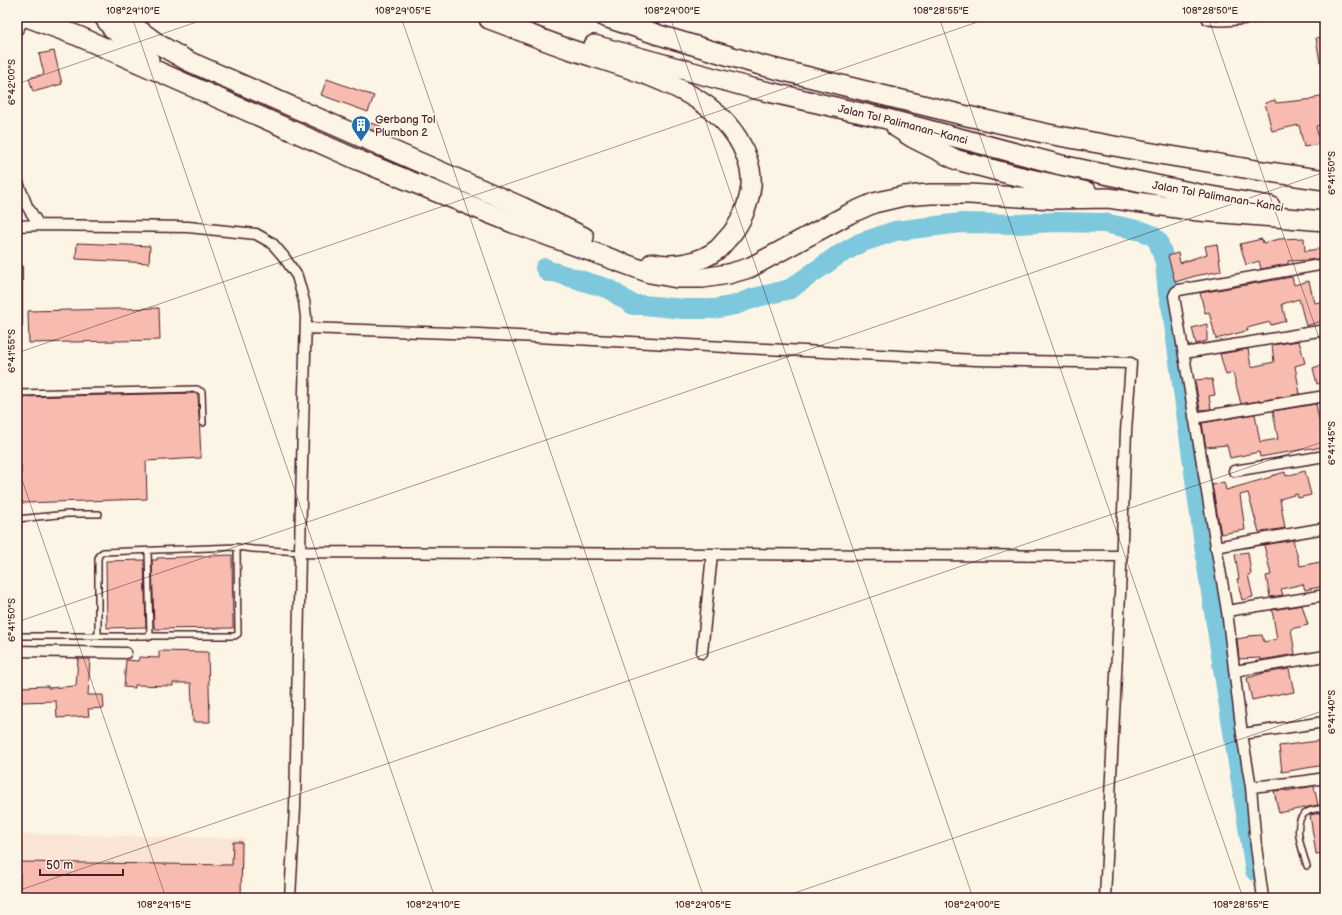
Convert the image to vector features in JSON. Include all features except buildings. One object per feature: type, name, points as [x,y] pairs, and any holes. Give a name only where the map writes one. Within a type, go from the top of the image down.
[{"type":"highway","points":[[27,17],[78,36],[358,160],[513,222],[650,273],[677,278],[703,278],[728,274],[749,268],[849,214],[874,203],[904,196],[968,194],[1054,199],[1108,198]]},
{"type":"highway","points":[[104,17],[124,40],[169,76]]},
{"type":"highway","points":[[605,17],[760,65],[1048,134],[1147,152],[1325,180]]},
{"type":"highway","points":[[128,20],[158,44],[188,61],[522,207],[587,239],[629,257],[657,264],[681,264],[698,260],[717,249],[730,236],[740,223],[746,208],[750,195],[751,179],[749,164],[743,146],[726,122],[705,104],[672,85],[551,43],[487,18]]},
{"type":"highway","name":"Jalan Tol Palimanan–Kanci","points":[[487,18],[527,27],[750,88],[883,118],[1061,165],[1199,194],[1325,215]]},
{"type":"highway","points":[[883,118],[913,138],[957,160],[1108,198],[1198,211],[1325,221]]},
{"type":"street","points":[[17,30],[27,17]]},
{"type":"street","points":[[17,180],[27,206],[39,225]]},
{"type":"street","points":[[17,226],[39,225],[188,228],[256,234],[272,243],[297,276],[304,301],[306,328],[300,552],[296,808],[290,898]]},
{"type":"street","points":[[1263,898],[1256,846],[1251,787],[1242,734],[1227,611],[1215,547],[1174,296],[1179,290],[1325,264]]},
{"type":"street","points":[[306,328],[486,334],[976,360],[1131,363],[1126,431],[1122,556],[1105,898]]},
{"type":"street","points":[[1184,353],[1325,330]]},
{"type":"street","points":[[1194,418],[1325,396]]},
{"type":"street","points":[[1234,471],[1325,456]]},
{"type":"street","points":[[1215,547],[1325,528]]},
{"type":"street","points":[[300,552],[1122,556]]},
{"type":"street","points":[[702,653],[712,554]]},
{"type":"street","points":[[1227,611],[1325,595]]},
{"type":"street","points":[[17,651],[126,653]]},
{"type":"street","points":[[1235,671],[1325,656]]},
{"type":"street","points":[[1242,734],[1325,722]]},
{"type":"street","points":[[1251,787],[1325,778]]},
{"type":"lane","points":[[1204,17],[1206,21],[1214,23],[1255,20],[1269,17]]},
{"type":"lane","points":[[17,262],[19,267],[19,324],[17,328]]},
{"type":"lane","points":[[17,393],[197,388],[202,392],[203,423]]},
{"type":"lane","points":[[17,519],[68,514],[99,514]]},
{"type":"lane","points":[[17,636],[232,637],[238,634],[237,547]]},
{"type":"lane","points":[[98,636],[99,555],[109,552],[237,547],[300,552]]},
{"type":"lane","points":[[148,550],[150,637]]},
{"type":"lane","points":[[1307,866],[1298,824],[1300,817],[1307,812],[1325,808]]},
{"type":"shaded area","points":[[17,834],[244,838],[242,898],[17,898]]},
{"type":"waterway","points":[[545,268],[548,272],[554,272],[609,289],[633,305],[684,309],[714,309],[735,305],[754,298],[790,289],[837,256],[860,243],[895,231],[961,223],[1018,224],[1055,222],[1104,223],[1142,231],[1152,235],[1158,241],[1165,262],[1168,294],[1172,310],[1207,567],[1255,871]]},
{"type":"place","name":"Gerbang Tol Plumbon 2","points":[[361,142]]}]
